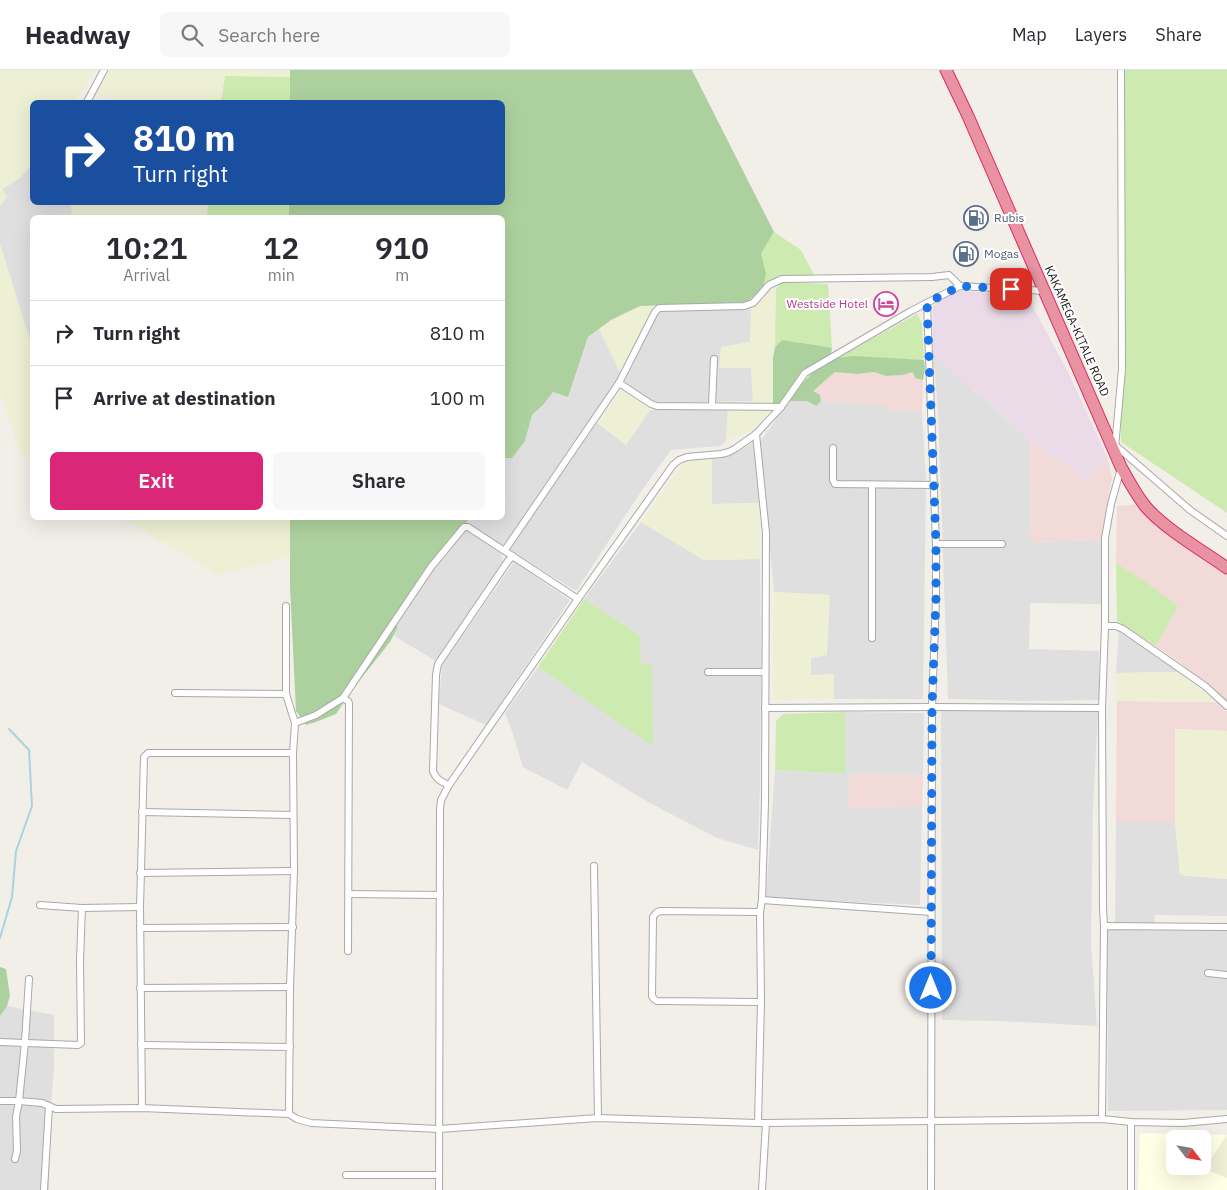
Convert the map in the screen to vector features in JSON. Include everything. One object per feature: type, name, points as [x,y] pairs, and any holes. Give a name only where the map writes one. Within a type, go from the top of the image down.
[{"type":"highway","name":"KAKAMEGA-KITALE ROAD","points":[[946,70],[1115,449],[1121,467],[1135,492],[1148,508],[1168,527],[1227,568]]},
{"type":"street","points":[[88,100],[104,70]]},
{"type":"street","points":[[1121,70],[1122,368],[1115,449],[1190,510],[1227,536]]},
{"type":"street","points":[[505,550],[619,384],[655,312],[659,308],[744,306],[753,303],[769,286],[782,279],[932,277],[949,275],[960,286]]},
{"type":"street","points":[[439,1190],[440,804],[449,785],[578,599],[673,465],[679,460],[687,456],[729,452],[756,434],[800,379],[811,369],[911,311],[960,286],[1045,292]]},
{"type":"street","points":[[927,303],[936,544],[932,707],[931,1190]]},
{"type":"street","points":[[712,405],[714,359]]},
{"type":"street","points":[[619,384],[654,405],[780,406]]},
{"type":"street","points":[[756,434],[766,533],[765,802],[760,912],[761,1002],[758,1123]]},
{"type":"street","points":[[833,448],[833,480],[835,484],[935,485]]},
{"type":"street","points":[[1102,1119],[1104,926],[1102,708],[1105,626],[1105,538],[1111,504],[1121,467]]},
{"type":"street","points":[[872,485],[872,638]]},
{"type":"street","points":[[295,723],[316,715],[343,698],[431,567],[464,527],[468,527],[505,550],[578,599]]},
{"type":"street","points":[[936,544],[1002,544]]},
{"type":"street","points":[[449,785],[440,781],[433,771],[438,664],[513,556]]},
{"type":"street","points":[[286,606],[286,694],[295,723],[293,752],[294,870],[290,987],[289,1114]]},
{"type":"street","points":[[1105,626],[1116,626],[1122,629],[1205,686],[1227,706]]},
{"type":"street","points":[[708,672],[765,672]]},
{"type":"street","points":[[175,693],[286,694]]},
{"type":"street","points":[[343,698],[349,703],[348,951]]},
{"type":"street","points":[[765,708],[1102,708]]},
{"type":"street","points":[[142,1108],[140,873],[144,757],[148,753],[293,752]]},
{"type":"street","points":[[142,812],[293,814]]},
{"type":"street","points":[[594,866],[598,1118]]},
{"type":"street","points":[[140,873],[294,870]]},
{"type":"street","points":[[349,894],[440,895]]},
{"type":"street","points":[[762,900],[931,912]]},
{"type":"street","points":[[40,905],[82,908],[140,907]]},
{"type":"street","points":[[0,1042],[78,1045],[81,1043],[80,960],[82,908]]},
{"type":"street","points":[[760,912],[660,911],[656,913],[654,917],[652,996],[657,1001],[761,1002]]},
{"type":"street","points":[[1104,926],[1227,927]]},
{"type":"street","points":[[140,928],[293,928]]},
{"type":"street","points":[[1208,973],[1227,975]]},
{"type":"street","points":[[15,1159],[17,1151],[16,1117],[25,1042],[29,980]]},
{"type":"street","points":[[140,988],[290,987]]},
{"type":"street","points":[[141,1045],[290,1047]]},
{"type":"street","points":[[0,1101],[42,1103],[56,1109],[142,1108],[289,1114],[297,1119],[311,1123],[439,1129],[598,1118],[758,1123],[1102,1119],[1132,1122],[1183,1122],[1227,1119]]},
{"type":"street","points":[[44,1190],[49,1106]]},
{"type":"street","points":[[1131,1190],[1132,1122]]},
{"type":"street","points":[[762,1190],[766,1123]]},
{"type":"street","points":[[346,1176],[438,1175]]},
{"type":"shaded area","points":[[0,70],[95,70],[75,100],[30,100],[30,166],[20,178],[2,189],[7,197],[0,205]]},
{"type":"shaded area","points":[[110,70],[290,70],[290,77],[225,77],[221,100],[112,100],[96,94]]},
{"type":"shaded area","points":[[30,166],[30,205],[71,205],[72,215],[30,215],[30,341],[0,244],[0,205],[7,197],[2,189],[20,178]]},
{"type":"shaded area","points":[[71,205],[208,205],[207,215],[72,215]]},
{"type":"shaded area","points":[[0,246],[30,341],[30,459],[21,454],[0,392]]},
{"type":"shaded area","points":[[776,289],[773,404],[753,401],[751,368],[719,368],[721,347],[750,342],[751,307],[768,290]]},
{"type":"shaded area","points":[[953,291],[1026,294],[1069,374],[1108,459],[1085,480],[1068,465],[1030,440],[933,354],[933,306]]},
{"type":"shaded area","points":[[654,305],[621,374],[599,329],[611,320],[640,306]]},
{"type":"shaded area","points":[[751,307],[751,342],[720,368],[751,368],[753,401],[652,403],[625,382],[658,312]]},
{"type":"shaded area","points":[[599,329],[621,374],[503,546],[467,522],[468,520],[505,520],[505,458],[512,458],[525,441],[532,415],[553,392],[568,397],[588,337]]},
{"type":"shaded area","points":[[933,354],[1030,440],[1031,542],[1101,540],[1101,604],[1030,603],[1029,649],[1099,651],[1099,700],[948,699],[938,410]]},
{"type":"shaded area","points":[[913,371],[915,378],[923,380],[922,411],[887,411],[887,405],[821,401],[820,395],[812,391],[835,372],[857,374],[874,372],[886,376],[903,375]]},
{"type":"shaded area","points":[[622,390],[650,410],[626,445],[597,423]]},
{"type":"shaded area","points":[[789,401],[807,401],[816,406],[821,401],[887,405],[888,411],[922,411],[926,481],[923,699],[834,699],[834,675],[811,675],[811,658],[829,595],[774,592],[760,442]]},
{"type":"shaded area","points":[[728,408],[726,441],[721,446],[671,450],[640,493],[576,591],[509,550],[597,423],[626,445],[650,410]]},
{"type":"shaded area","points":[[728,408],[770,410],[753,430],[726,441]]},
{"type":"shaded area","points":[[1030,440],[1068,465],[1085,479],[1108,459],[1112,478],[1101,540],[1031,542]]},
{"type":"shaded area","points":[[753,442],[759,503],[712,504],[712,458],[734,454]]},
{"type":"shaded area","points":[[712,458],[712,504],[759,503],[760,559],[704,560],[641,522],[685,461]]},
{"type":"shaded area","points":[[1138,504],[1227,573],[1227,704],[1183,665],[1156,646],[1178,606],[1116,563],[1117,506]]},
{"type":"shaded area","points":[[124,520],[290,520],[290,556],[219,575]]},
{"type":"shaded area","points":[[641,522],[704,560],[760,559],[761,677],[758,850],[717,838],[648,802],[582,762],[567,790],[523,767],[505,713],[538,667],[564,684],[652,665],[641,665],[640,636],[584,599]]},
{"type":"shaded area","points":[[462,527],[501,554],[503,562],[436,661],[394,636],[397,629],[398,611]]},
{"type":"shaded area","points":[[514,562],[570,600],[486,725],[439,704],[442,665]]},
{"type":"shaded area","points":[[774,592],[830,595],[827,655],[811,658],[811,675],[834,674],[834,699],[772,700]]},
{"type":"shaded area","points":[[1119,629],[1179,672],[1116,673]]},
{"type":"shaded area","points":[[1179,672],[1218,702],[1117,701],[1116,673]]},
{"type":"shaded area","points":[[1117,701],[1218,702],[1227,712],[1227,731],[1175,729],[1175,822],[1116,822]]},
{"type":"shaded area","points":[[941,710],[1098,712],[1093,808],[1091,944],[1097,1026],[942,1020]]},
{"type":"shaded area","points":[[845,712],[924,713],[923,775],[850,774],[848,807],[922,807],[920,905],[766,898],[775,770],[845,774]]},
{"type":"shaded area","points":[[1175,729],[1227,731],[1227,879],[1180,875],[1175,822]]},
{"type":"shaded area","points":[[850,774],[923,775],[922,807],[848,808]]},
{"type":"shaded area","points":[[1116,822],[1175,822],[1180,875],[1227,879],[1227,916],[1155,915],[1154,924],[1115,922]]},
{"type":"shaded area","points":[[1107,930],[1227,931],[1227,1110],[1108,1111]]},
{"type":"shaded area","points":[[7,1006],[54,1015],[54,1070],[51,1103],[49,1190],[0,1190],[0,1016]]},
{"type":"shaded area","points":[[1140,1133],[1166,1134],[1166,1175],[1211,1175],[1211,1171],[1227,1178],[1227,1190],[1138,1190]]},
{"type":"shaded area","points":[[1211,1135],[1227,1135],[1211,1159]]},
{"type":"shaded area","points":[[1227,1135],[1227,1178],[1211,1171],[1211,1160]]},
{"type":"green space","points":[[290,70],[692,70],[774,232],[761,254],[766,274],[763,288],[747,302],[640,306],[611,320],[588,337],[568,397],[553,392],[532,415],[525,441],[512,458],[505,458],[505,215],[289,215],[289,205],[505,205],[505,100],[290,100]]},
{"type":"green space","points":[[1118,70],[1227,70],[1227,513],[1121,442]]},
{"type":"green space","points":[[225,76],[290,77],[290,100],[221,100]]},
{"type":"green space","points":[[208,205],[289,205],[289,215],[207,215]]},
{"type":"green space","points":[[774,232],[801,250],[814,275],[778,276],[763,288],[761,254]]},
{"type":"green space","points":[[781,282],[828,284],[832,348],[782,340],[775,347],[776,289]]},
{"type":"green space","points":[[917,314],[922,323],[924,360],[837,358]]},
{"type":"green space","points":[[782,340],[832,348],[831,354],[801,372],[780,404],[773,404],[773,358],[775,347]]},
{"type":"green space","points":[[854,356],[924,360],[923,380],[915,378],[913,372],[903,375],[886,376],[874,372],[857,374],[835,372],[813,391],[820,395],[821,401],[816,406],[807,401],[789,401],[796,390],[814,371],[837,358]]},
{"type":"green space","points":[[290,520],[468,520],[428,566],[398,611],[397,629],[390,642],[352,690],[336,714],[306,725],[296,711],[290,587]]},
{"type":"green space","points":[[1116,563],[1178,606],[1156,646],[1117,621]]},
{"type":"green space","points":[[584,599],[640,636],[641,664],[652,665],[653,746],[538,667]]},
{"type":"green space","points":[[845,712],[845,774],[775,770],[776,721],[783,714]]},
{"type":"green space","points":[[0,967],[6,969],[10,996],[7,1006],[0,1016]]},
{"type":"waterway","points":[[0,938],[12,897],[16,851],[32,806],[29,750],[9,729]]},
{"type":"place","name":"Rubis","points":[[976,218]]},
{"type":"place","name":"Mogas","points":[[966,254]]},
{"type":"place","name":"Westside Hotel","points":[[886,304]]},
{"type":"route","points":[[931,988],[932,707],[936,544],[927,303],[960,286],[1011,289]]}]
